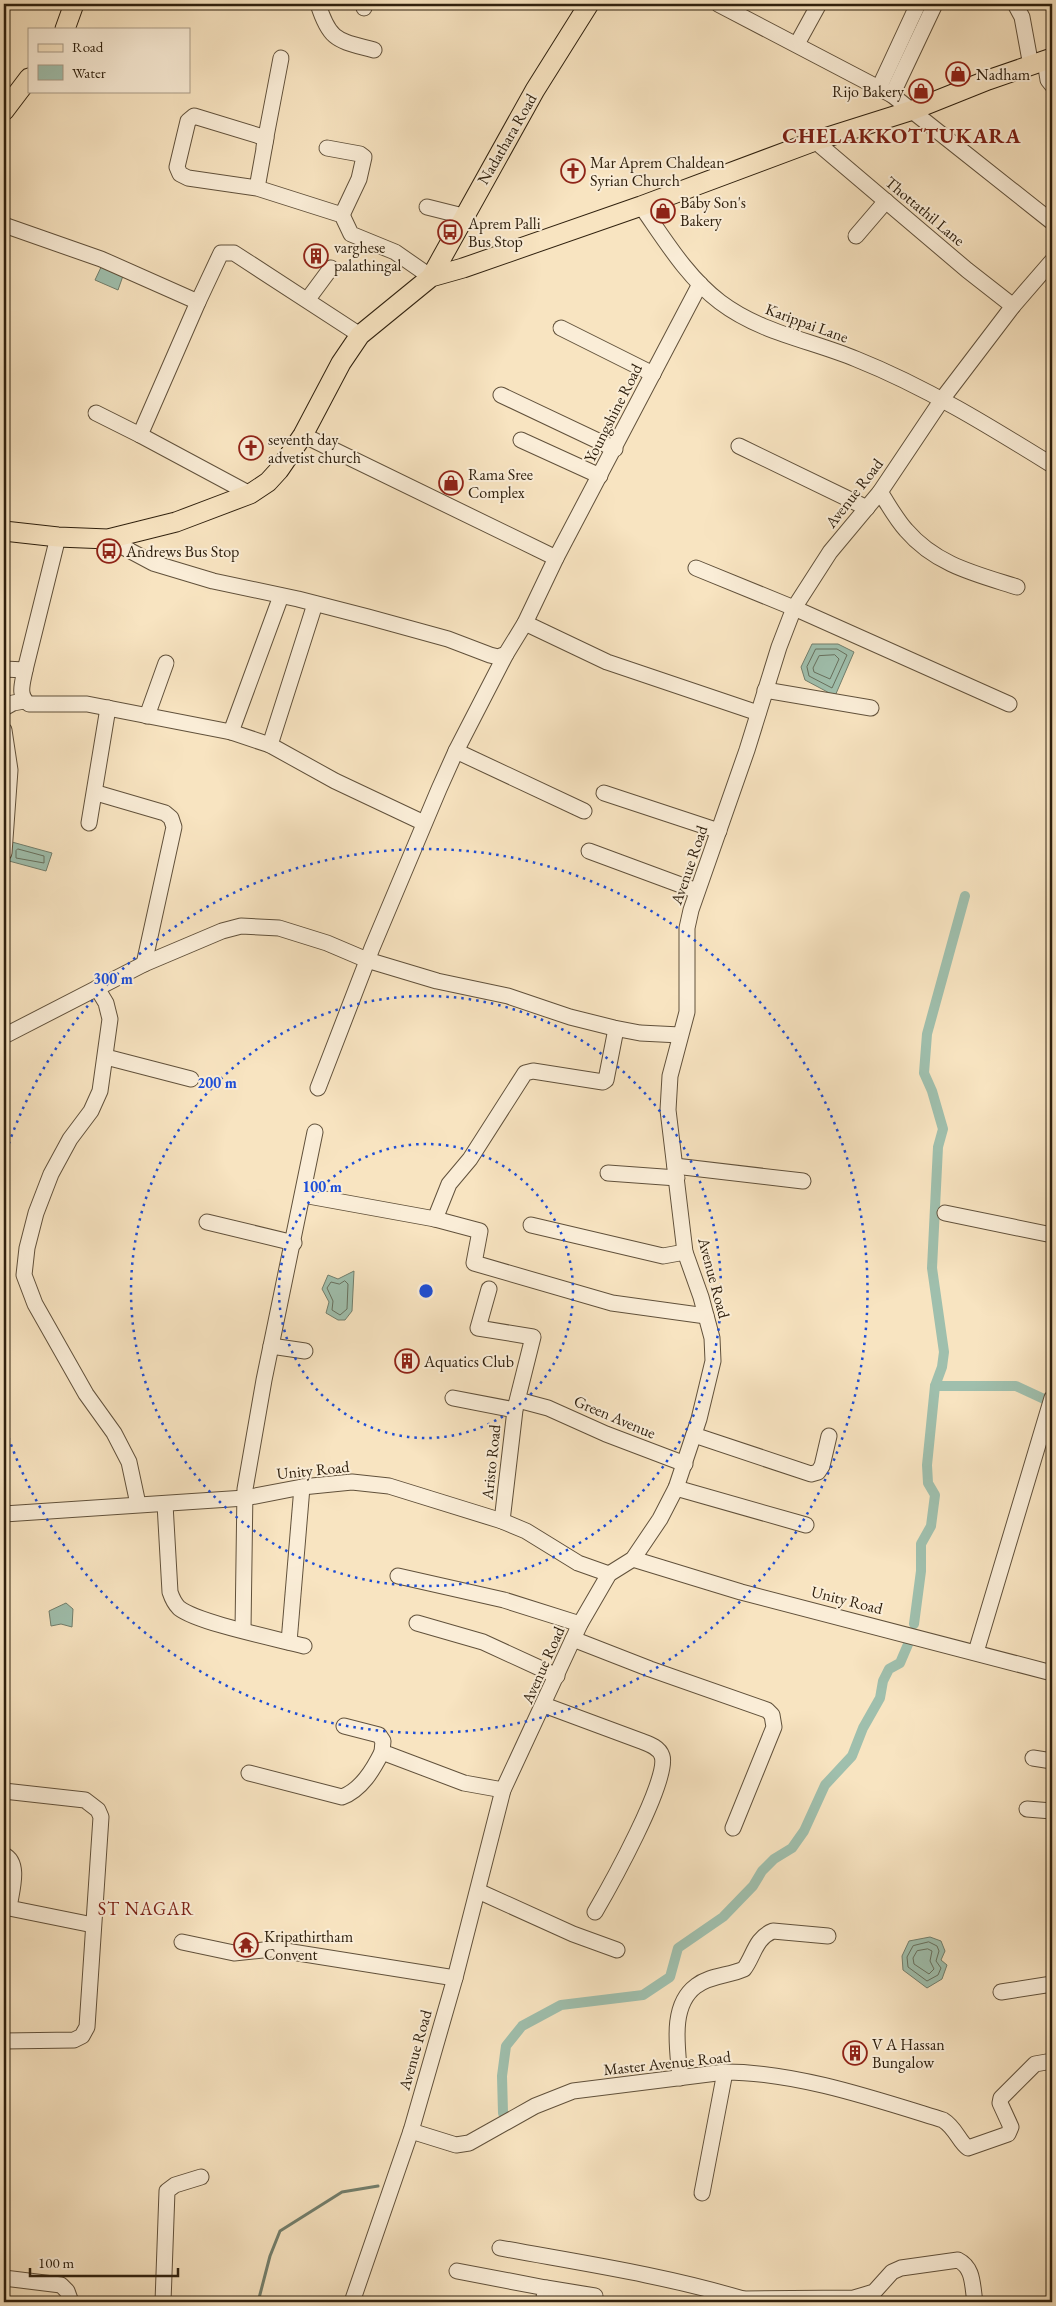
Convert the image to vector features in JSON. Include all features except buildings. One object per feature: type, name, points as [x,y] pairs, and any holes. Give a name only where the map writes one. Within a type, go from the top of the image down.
[{"type":"main road","points":[[65,28],[74,4]]},
{"type":"main road","name":"Nadathara Road","points":[[431,277],[463,216],[535,90],[589,4]]},
{"type":"main road","points":[[4,531],[58,537],[108,539],[176,522],[250,494],[268,482],[303,435],[341,363],[360,335],[431,277],[463,268],[642,206],[815,141],[913,110],[988,80],[1043,62]]},
{"type":"main road","points":[[4,111],[28,79]]},
{"type":"street","points":[[318,4],[325,24],[333,36],[343,41],[374,50]]},
{"type":"street","points":[[718,4],[885,91],[913,110],[1052,222]]},
{"type":"street","points":[[797,44],[819,4]]},
{"type":"street","points":[[885,91],[918,4]]},
{"type":"street","points":[[885,91],[935,4]]},
{"type":"street","points":[[1014,4],[1022,17],[1043,62],[1048,80],[1052,85]]},
{"type":"street","points":[[257,188],[281,58]]},
{"type":"street","points":[[264,147],[266,138],[194,116],[188,121],[177,167],[180,174],[188,178],[257,188],[342,215],[351,234],[395,252],[431,277]]},
{"type":"street","name":"Thottathil Lane","points":[[815,141],[1013,306]]},
{"type":"street","points":[[327,148],[360,154],[364,157],[359,179],[342,215]]},
{"type":"street","points":[[856,236],[886,202]]},
{"type":"street","name":"Karippai Lane","points":[[642,206],[661,237],[700,284],[720,302],[773,332],[856,359],[943,398],[1052,465]]},
{"type":"street","points":[[427,207],[463,216]]},
{"type":"street","points":[[4,225],[101,259],[198,302]]},
{"type":"street","points":[[140,434],[221,254],[227,252],[234,253],[308,299],[360,335]]},
{"type":"street","name":"Avenue Road","points":[[352,2302],[411,2131],[455,1978],[503,1790],[580,1624],[609,1574],[633,1559],[660,1519],[676,1488],[694,1435],[713,1361],[712,1338],[685,1252],[668,1110],[670,1076],[687,1012],[687,928],[765,690],[794,608],[830,552],[880,492],[943,398],[1013,306],[1052,261]]},
{"type":"street","points":[[308,299],[331,268]]},
{"type":"street","name":"Youngshine Road","points":[[318,1088],[367,960],[456,751],[506,654],[525,623],[556,558],[615,449],[700,284]]},
{"type":"street","points":[[561,328],[652,374]]},
{"type":"street","points":[[502,395],[615,449]]},
{"type":"street","points":[[96,413],[140,434],[250,494]]},
{"type":"street","points":[[303,435],[556,558]]},
{"type":"street","points":[[521,440],[600,476]]},
{"type":"street","points":[[739,446],[867,508]]},
{"type":"street","points":[[880,492],[905,530],[935,557],[953,567],[1017,588]]},
{"type":"street","points":[[24,701],[21,693],[25,670],[58,537]]},
{"type":"street","points":[[108,539],[130,553],[213,582],[315,604],[448,639],[498,657],[506,654]]},
{"type":"street","points":[[696,568],[794,608],[1009,704]]},
{"type":"street","points":[[231,732],[281,596]]},
{"type":"street","points":[[270,745],[315,604]]},
{"type":"street","points":[[525,623],[607,662],[758,713]]},
{"type":"street","points":[[148,716],[166,664]]},
{"type":"street","points":[[4,669],[25,670]]},
{"type":"street","points":[[765,690],[871,708]]},
{"type":"street","points":[[4,708],[13,703],[24,701],[34,705],[87,704],[231,732],[270,745],[336,781],[424,823]]},
{"type":"street","points":[[89,824],[108,708]]},
{"type":"street","points":[[4,730],[10,770],[4,853]]},
{"type":"street","points":[[456,751],[584,811]]},
{"type":"street","points":[[604,793],[719,831]]},
{"type":"street","points":[[100,794],[165,813],[171,818],[174,827],[144,964]]},
{"type":"street","points":[[589,850],[698,890]]},
{"type":"street","points":[[4,1036],[144,964],[222,930],[241,926],[278,928],[327,943],[367,960],[437,981],[508,996],[570,1017],[616,1029],[640,1033],[680,1035]]},
{"type":"street","points":[[97,988],[106,1003],[110,1019],[100,1091],[91,1111],[70,1139],[51,1174],[36,1213],[27,1248],[24,1276],[35,1304],[86,1394],[114,1433],[125,1455],[138,1504]]},
{"type":"street","points":[[435,1219],[449,1184],[470,1159],[525,1073],[533,1070],[603,1082],[606,1080],[616,1029]]},
{"type":"street","points":[[106,1057],[191,1079]]},
{"type":"street","points":[[244,1630],[245,1498],[252,1447],[315,1132]]},
{"type":"street","points":[[608,1174],[676,1172],[803,1181]]},
{"type":"street","points":[[303,1195],[435,1219],[480,1230],[474,1262],[612,1303],[706,1316]]},
{"type":"street","points":[[945,1213],[1052,1235]]},
{"type":"street","points":[[207,1222],[294,1244]]},
{"type":"street","points":[[531,1225],[657,1256],[685,1252]]},
{"type":"street","points":[[489,1288],[478,1328],[533,1337],[521,1404]]},
{"type":"street","points":[[271,1346],[304,1351]]},
{"type":"street","name":"Aristo Road","points":[[453,1398],[521,1404],[502,1521]]},
{"type":"street","points":[[976,1652],[1047,1440],[1052,1398]]},
{"type":"street","name":"Green Avenue","points":[[521,1404],[548,1408],[606,1434],[685,1464]]},
{"type":"street","points":[[694,1435],[811,1474],[818,1472],[822,1466],[829,1436]]},
{"type":"street","name":"Unity Road","points":[[4,1514],[245,1498],[302,1487],[352,1482],[389,1486],[502,1521],[526,1531],[578,1563],[609,1574]]},
{"type":"street","points":[[289,1642],[302,1487]]},
{"type":"street","points":[[676,1488],[806,1525]]},
{"type":"street","points":[[165,1504],[172,1601],[180,1608],[192,1614],[304,1646]]},
{"type":"street","name":"Unity Road","points":[[633,1559],[741,1592],[1052,1673]]},
{"type":"street","points":[[398,1576],[504,1600],[580,1624]]},
{"type":"street","points":[[417,1623],[483,1642],[557,1676]]},
{"type":"street","points":[[573,1639],[650,1669],[767,1710],[772,1714],[774,1727],[734,1828]]},
{"type":"street","points":[[544,1705],[641,1740],[655,1747],[662,1755],[663,1764],[660,1783],[612,1882],[595,1912]]},
{"type":"street","points":[[249,1773],[342,1797],[357,1789],[374,1768],[382,1752],[383,1741],[379,1734],[344,1726]]},
{"type":"street","points":[[382,1752],[464,1783],[503,1790]]},
{"type":"street","points":[[1033,1758],[1052,1761]]},
{"type":"street","points":[[4,1791],[85,1800],[98,1810],[101,1817],[87,2027],[82,2036],[74,2040],[4,2041]]},
{"type":"street","points":[[1027,1809],[1052,1811]]},
{"type":"street","points":[[4,1855],[11,1860],[14,1866],[5,1912],[93,1925]]},
{"type":"street","points":[[478,1891],[573,1934],[617,1950]]},
{"type":"street","points":[[680,2078],[677,2040],[679,2016],[689,1994],[696,1986],[716,1977],[744,1969],[765,1934],[773,1932],[828,1936]]},
{"type":"street","points":[[182,1942],[234,1953],[273,1949],[455,1978]]},
{"type":"street","points":[[1001,1992],[1052,1984]]},
{"type":"street","name":"Master Avenue Road","points":[[411,2131],[444,2143],[456,2145],[469,2143],[535,2106],[573,2091],[725,2072],[743,2072],[801,2080],[936,2117],[953,2126],[964,2145],[968,2148],[1008,2134],[1011,2127],[1000,2103],[1000,2098],[1035,2064],[1052,2061]]},
{"type":"street","points":[[702,2193],[725,2072]]},
{"type":"street","points":[[163,2302],[167,2191],[175,2185],[201,2177]]},
{"type":"street","points":[[500,2248],[661,2277],[742,2301],[854,2298],[874,2292],[892,2272],[901,2268],[958,2260],[970,2270],[974,2302]]},
{"type":"street","points":[[457,2271],[544,2295],[595,2296]]},
{"type":"street","points":[[4,2278],[61,2285],[67,2291],[71,2302]]},
{"type":"water","points":[[103,263],[124,273],[118,290],[95,280]]},
{"type":"water","points":[[812,644],[838,644],[854,652],[835,696],[805,680],[801,667]]},
{"type":"water","points":[[12,842],[52,853],[46,871],[9,861]]},
{"type":"water","points":[[354,1271],[352,1311],[345,1320],[338,1320],[326,1313],[329,1302],[322,1289],[328,1275],[338,1279]]},
{"type":"water","points":[[66,1603],[73,1609],[72,1627],[61,1624],[51,1626],[49,1611]]},
{"type":"water","points":[[930,1937],[941,1941],[945,1951],[941,1960],[947,1965],[942,1979],[927,1988],[903,1970],[902,1956],[909,1941]]},
{"type":"waterway","points":[[914,1624],[921,1571],[921,1544],[931,1526],[935,1495],[928,1483],[927,1465],[935,1386],[942,1367],[944,1352],[932,1268],[938,1147],[943,1129],[932,1091],[924,1073],[927,1034],[965,896]]},
{"type":"waterway","points":[[935,1386],[1016,1386],[1044,1399]]},
{"type":"waterway","points":[[503,2113],[502,2076],[506,2046],[522,2026],[561,2005],[643,1995],[670,1977],[678,1948],[723,1917],[753,1886],[762,1871],[774,1859],[792,1848],[804,1831],[825,1785],[852,1756],[863,1728],[880,1698],[883,1681],[889,1669],[900,1663],[909,1642]]},
{"type":"waterway","points":[[258,2302],[270,2256],[280,2231],[342,2192],[378,2186]]},
{"type":"place","name":"Nadham","points":[[958,74]]},
{"type":"place","name":"Rijo Bakery","points":[[921,91]]},
{"type":"place","name":"Mar Aprem Chaldean Syrian Church","points":[[573,171]]},
{"type":"place","name":"Baby Son's Bakery","points":[[663,211]]},
{"type":"place","name":"Aprem Palli Bus Stop","points":[[450,232]]},
{"type":"place","name":"varghese palathingal","points":[[316,256]]},
{"type":"place","name":"seventh day advetist church","points":[[251,448]]},
{"type":"place","name":"Rama Sree Complex","points":[[451,483]]},
{"type":"place","name":"Andrews Bus Stop","points":[[109,551]]},
{"type":"place","name":"Aquatics Club","points":[[407,1361]]},
{"type":"place","name":"Kripathirtham Convent","points":[[246,1945]]},
{"type":"place","name":"V A Hassan Bungalow","points":[[855,2053]]},
{"type":"district","name":"CHELAKKOTTUKARA","points":[[902,135]]},
{"type":"district","name":"ST NAGAR","points":[[146,1908]]}]
